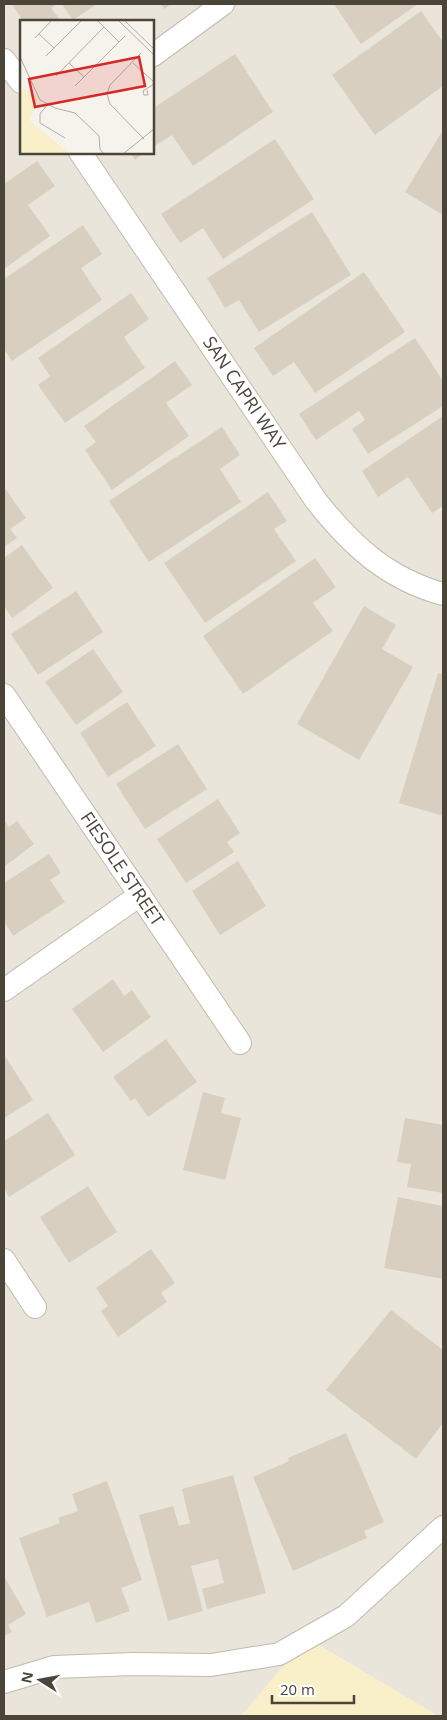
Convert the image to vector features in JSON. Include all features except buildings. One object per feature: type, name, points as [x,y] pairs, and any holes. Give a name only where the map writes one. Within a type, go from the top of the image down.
[{"type":"street","points":[[154,55],[224,4]]},
{"type":"street","points":[[4,60],[20,81]]},
{"type":"street","name":"SAN CAPRI WAY","points":[[81,154],[307,488],[336,526],[359,549],[405,581],[443,594]]},
{"type":"street","name":"FIESOLE STREET","points":[[4,695],[240,1043]]},
{"type":"street","points":[[4,990],[140,896]]},
{"type":"street","points":[[4,1260],[35,1307]]},
{"type":"street","points":[[4,1682],[54,1667],[133,1664],[211,1665],[279,1654],[346,1616],[443,1528]]},
{"type":"shaded area","points":[[4,4],[443,4],[443,1716],[438,1716],[307,1638],[241,1716],[4,1716]]},
{"type":"sand","points":[[307,1638],[438,1716],[241,1716]]}]
